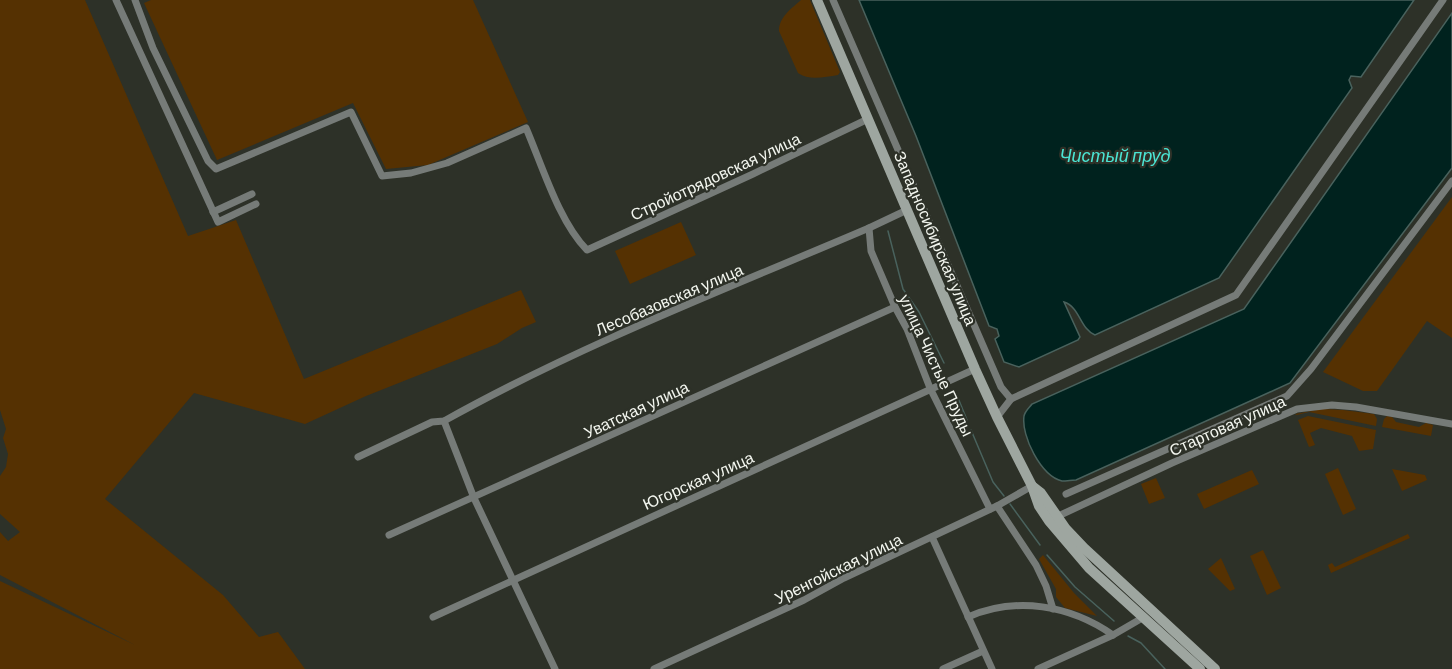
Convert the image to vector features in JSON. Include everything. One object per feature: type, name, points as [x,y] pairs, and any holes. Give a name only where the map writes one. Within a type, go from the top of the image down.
[{"type":"main road","name":"Западносибирская улица","points":[[817,0],[975,369],[1032,486],[1039,506],[1215,669]]},
{"type":"main road","name":"Западносибирская улица","points":[[1053,518],[1089,567],[1200,669]]},
{"type":"street","points":[[116,0],[218,222],[256,204]]},
{"type":"street","name":"Стройотрядовская улица","points":[[135,0],[158,58],[208,161],[216,169],[351,112],[382,176],[411,173],[447,163],[526,128],[564,217],[576,239],[587,250],[868,119]]},
{"type":"street","points":[[833,0],[1001,387],[1011,399]]},
{"type":"street","points":[[997,417],[1011,399],[1236,295],[1443,0]]},
{"type":"street","points":[[835,40],[849,37]]},
{"type":"street","points":[[1066,494],[1287,396],[1311,369],[1452,181]]},
{"type":"street","points":[[213,212],[252,194]]},
{"type":"street","name":"Лесобазовская улица","points":[[358,457],[432,422],[444,421],[556,363],[623,332],[869,228],[910,215],[926,214]]},
{"type":"street","name":"улица Чистые Пруды","points":[[869,228],[871,251],[907,329],[930,388],[993,508],[1036,565],[1053,609]]},
{"type":"street","points":[[935,274],[949,268]]},
{"type":"street","name":"Уватская улица","points":[[388,535],[895,307]]},
{"type":"street","points":[[955,322],[970,315]]},
{"type":"street","name":"Югорская улица","points":[[433,617],[975,369]]},
{"type":"street","name":"Стартовая улица","points":[[1053,518],[1297,409],[1332,405],[1356,407],[1452,424]]},
{"type":"street","points":[[444,421],[474,498],[555,669]]},
{"type":"street","name":"Уренгойская улица","points":[[654,669],[804,600],[844,578],[993,508],[1032,486]]},
{"type":"street","points":[[932,537],[992,669]]},
{"type":"street","points":[[968,617],[985,610],[1008,605],[1034,606],[1070,612],[1096,623],[1113,635]]},
{"type":"street","points":[[1038,669],[1113,635],[1144,617]]},
{"type":"street","points":[[943,669],[983,651]]},
{"type":"shaded area","points":[[0,0],[85,0],[188,236],[236,220],[304,379],[521,290],[536,322],[497,344],[366,396],[305,424],[194,393],[105,499],[223,595],[259,637],[278,632],[305,669],[0,669],[0,581],[135,645],[0,575],[0,532],[8,541],[20,532],[0,514],[0,476],[6,467],[8,454],[3,438],[6,429],[0,410]]},
{"type":"shaded area","points":[[151,0],[473,0],[528,122],[428,165],[386,169],[353,103],[217,160],[144,3]]},
{"type":"shaded area","points":[[801,0],[810,0],[840,72],[838,75],[812,78],[798,73],[779,31],[783,17]]},
{"type":"shaded area","points":[[1452,197],[1452,338],[1427,321],[1377,391],[1363,391],[1323,372]]},
{"type":"shaded area","points":[[681,222],[696,255],[630,284],[615,251]]},
{"type":"shaded area","points":[[1323,409],[1374,414],[1377,419],[1376,426],[1309,412],[1295,414]]},
{"type":"shaded area","points":[[1308,416],[1376,430],[1373,449],[1359,451],[1352,436],[1321,428],[1310,433],[1315,445],[1309,447],[1298,420]]},
{"type":"shaded area","points":[[1387,416],[1392,417],[1396,422],[1419,427],[1426,423],[1433,425],[1431,436],[1382,427]]},
{"type":"shaded area","points":[[1338,468],[1356,509],[1343,515],[1325,474]]},
{"type":"shaded area","points":[[1392,469],[1425,475],[1427,480],[1402,491]]},
{"type":"shaded area","points":[[1252,470],[1259,484],[1204,509],[1197,494]]},
{"type":"shaded area","points":[[1156,478],[1165,498],[1149,504],[1141,484]]},
{"type":"shaded area","points":[[1408,534],[1410,538],[1331,573],[1328,565],[1332,563],[1335,567]]},
{"type":"shaded area","points":[[1263,550],[1281,588],[1267,595],[1250,556]]},
{"type":"shaded area","points":[[1043,555],[1074,593],[1097,616],[1065,608],[1056,597],[1056,589],[1039,559]]},
{"type":"shaded area","points":[[1221,558],[1235,589],[1230,591],[1208,569]]},
{"type":"water","name":"Чистый пруд","points":[[859,0],[1414,0],[1361,77],[1351,76],[1349,80],[1352,88],[1219,278],[1095,335],[1086,328],[1073,308],[1064,302],[1080,337],[1078,340],[1019,367],[1004,362],[995,339],[999,336],[997,329],[989,326],[916,136]]},
{"type":"water","points":[[1452,13],[1452,168],[1290,383],[1076,480],[1062,481],[1047,472],[1034,454],[1026,434],[1024,416],[1032,404],[1244,309]]},
{"type":"waterway","points":[[888,231],[903,289],[919,312],[944,363]]},
{"type":"waterway","points":[[956,393],[967,420]]},
{"type":"waterway","points":[[971,430],[993,482],[1004,496]]},
{"type":"waterway","points":[[1010,504],[1040,545]]},
{"type":"waterway","points":[[1047,555],[1075,587],[1114,621]]},
{"type":"waterway","points":[[1128,636],[1141,643],[1165,669]]}]
